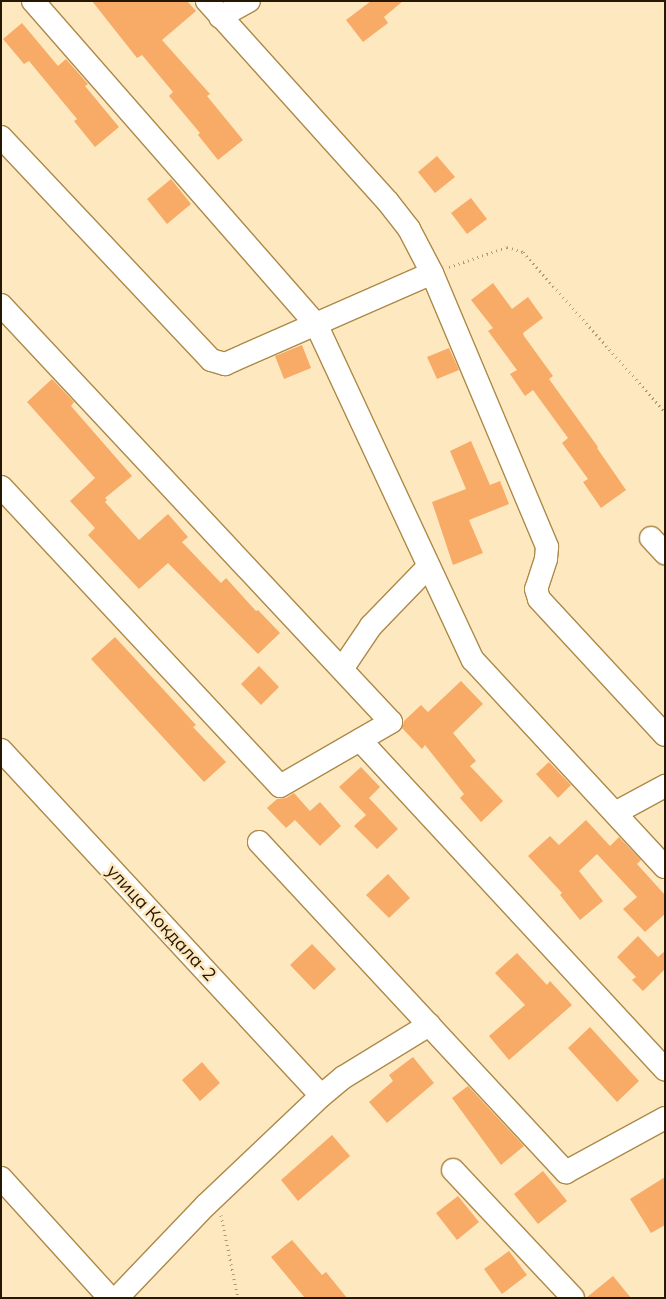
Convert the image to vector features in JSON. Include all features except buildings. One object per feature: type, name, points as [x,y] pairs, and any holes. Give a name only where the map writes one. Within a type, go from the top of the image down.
[{"type":"street","points":[[33,1],[316,324],[473,660],[665,867]]},
{"type":"street","points":[[249,1],[213,9],[388,202],[410,229],[432,273],[547,547],[546,559],[536,589],[539,599],[665,735]]},
{"type":"street","points":[[1,137],[211,360],[225,364],[432,273]]},
{"type":"street","points":[[1,304],[391,722],[280,786],[1,488]]},
{"type":"street","points":[[342,669],[371,626],[429,566]]},
{"type":"street","points":[[360,740],[665,1069]]},
{"type":"street","name":"улица Кокдала-2","points":[[1,750],[321,1096]]},
{"type":"street","points":[[615,813],[665,786]]},
{"type":"street","points":[[259,842],[566,1172],[665,1118]]},
{"type":"street","points":[[117,1298],[216,1195],[321,1096],[344,1076],[429,1025]]},
{"type":"street","points":[[452,1170],[573,1298]]},
{"type":"street","points":[[1,1178],[110,1298]]},
{"type":"path","points":[[432,273],[507,247],[523,252],[665,412]]},
{"type":"path","points":[[216,1195],[238,1298]]}]
